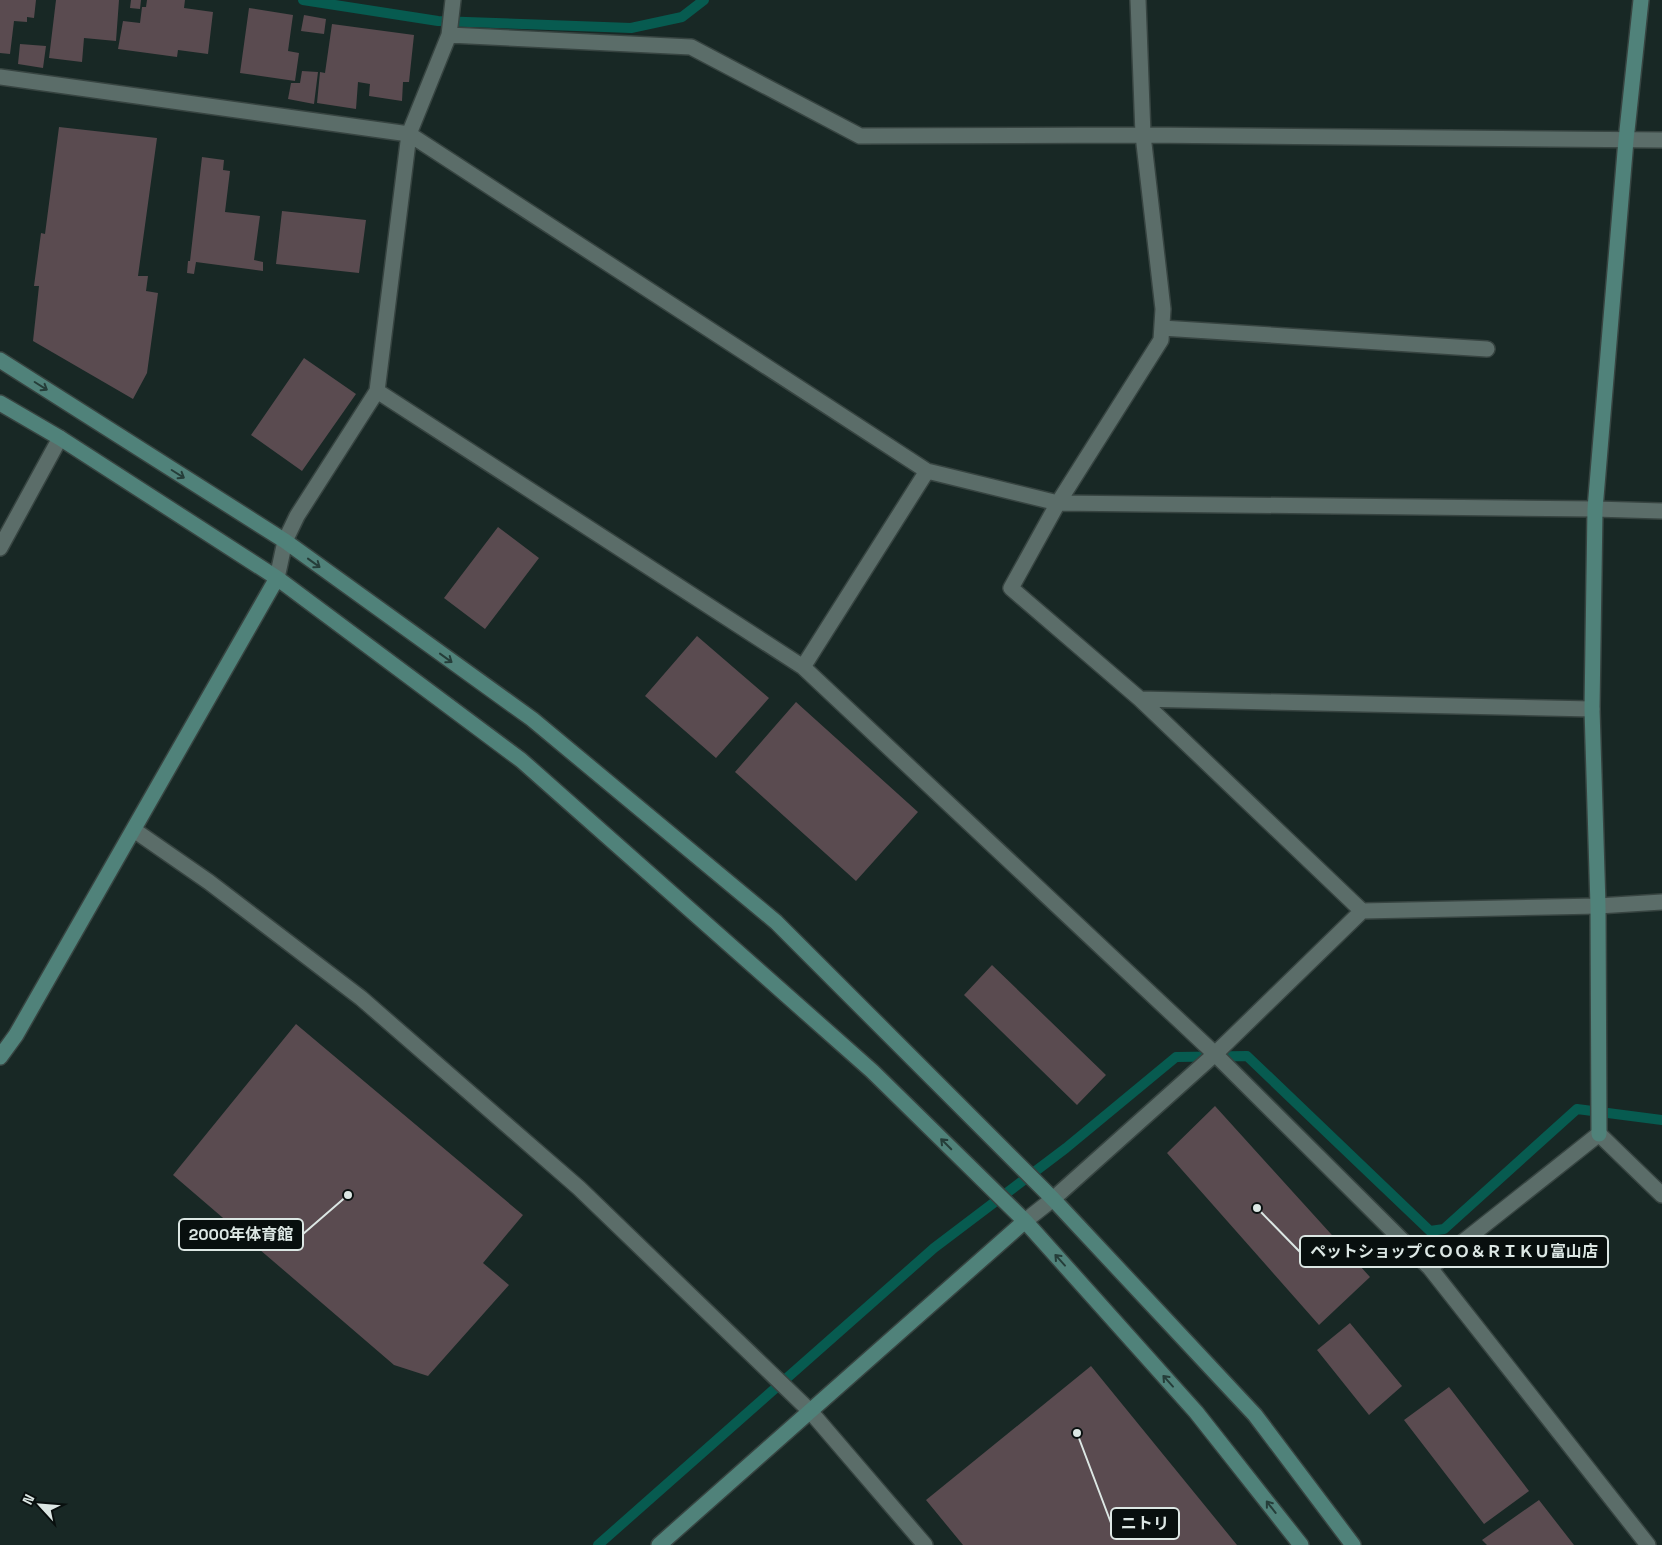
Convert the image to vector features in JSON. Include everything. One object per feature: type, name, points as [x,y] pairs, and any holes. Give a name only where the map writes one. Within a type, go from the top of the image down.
[{"type":"street","points":[[0,1057],[16,1035],[277,578],[285,541],[297,516],[377,391],[409,134],[449,35],[454,0]]},
{"type":"street","points":[[1138,0],[1143,135],[1163,309],[1161,340],[1058,503],[1011,588],[1140,698],[1362,911]]},
{"type":"street","points":[[1641,0],[1626,140],[1596,509],[1592,709],[1598,906],[1599,1134],[1662,1195]]},
{"type":"street","points":[[449,35],[691,47],[860,136],[1143,135],[1662,140]]},
{"type":"street","points":[[0,77],[409,134],[927,471],[1058,503],[1662,511]]},
{"type":"street","points":[[1162,328],[1487,349]]},
{"type":"street","points":[[0,360],[285,541],[532,719],[776,922],[1053,1199],[1255,1414],[1353,1545]]},
{"type":"street","points":[[377,391],[803,667],[1215,1054],[1430,1268],[1648,1545]]},
{"type":"street","points":[[0,403],[60,438],[277,578],[521,760],[872,1071],[1025,1221],[1196,1412],[1301,1545]]},
{"type":"street","points":[[0,548],[60,438]]},
{"type":"street","points":[[803,667],[927,471]]},
{"type":"street","points":[[1140,698],[1592,709]]},
{"type":"street","points":[[134,830],[209,882],[361,998],[579,1188],[810,1411],[925,1545]]},
{"type":"street","points":[[659,1545],[1215,1054],[1362,911],[1598,906],[1662,902]]},
{"type":"street","points":[[1430,1268],[1599,1134]]},
{"type":"building","points":[[0,0],[36,0],[34,18],[27,17],[27,22],[14,21],[10,54],[0,53]]},
{"type":"building","points":[[56,0],[119,0],[116,41],[84,38],[82,62],[49,58]]},
{"type":"building","points":[[131,0],[141,0],[140,9],[130,8]]},
{"type":"building","points":[[147,0],[185,0],[184,8],[213,12],[208,54],[178,50],[177,57],[118,49],[123,21],[140,23],[142,7],[146,7]]},
{"type":"building","points":[[249,8],[293,15],[288,51],[299,53],[295,81],[240,73]]},
{"type":"building","points":[[304,15],[326,19],[324,34],[301,31]]},
{"type":"building","points":[[332,24],[414,35],[409,82],[403,82],[402,101],[369,96],[370,84],[358,82],[356,109],[317,103],[320,72],[325,73]]},
{"type":"building","points":[[20,44],[46,46],[43,68],[18,64]]},
{"type":"building","points":[[302,71],[318,72],[314,104],[288,99],[291,83],[300,83]]},
{"type":"building","points":[[59,127],[157,138],[138,276],[148,276],[146,291],[158,293],[147,373],[133,399],[33,341],[39,286],[34,286],[41,233],[45,234]]},
{"type":"building","points":[[202,157],[224,160],[223,170],[230,171],[225,212],[260,216],[254,260],[263,262],[263,271],[196,262],[194,274],[187,273]]},
{"type":"building","points":[[282,211],[366,220],[359,273],[276,264]]},
{"type":"building","points":[[304,358],[356,394],[302,471],[251,435]]},
{"type":"building","points":[[498,527],[539,558],[485,629],[444,598]]},
{"type":"building","points":[[697,636],[769,698],[716,758],[645,696]]},
{"type":"building","points":[[796,702],[918,812],[856,881],[735,772]]},
{"type":"building","points":[[992,965],[1106,1075],[1077,1105],[964,995]]},
{"type":"building","points":[[296,1024],[523,1215],[483,1263],[509,1285],[428,1376],[394,1365],[173,1175]]},
{"type":"building","points":[[1215,1106],[1370,1277],[1319,1325],[1167,1153]]},
{"type":"building","points":[[1350,1323],[1402,1386],[1369,1415],[1317,1350]]},
{"type":"building","points":[[1091,1366],[1237,1545],[963,1545],[926,1500]]},
{"type":"building","points":[[1449,1387],[1529,1491],[1484,1524],[1404,1420]]},
{"type":"building","points":[[1539,1500],[1574,1545],[1487,1545],[1482,1540]]},
{"type":"waterway","points":[[303,0],[438,21],[631,28],[682,17],[704,0]]},
{"type":"waterway","points":[[598,1545],[934,1248],[1066,1148],[1176,1057],[1247,1056],[1430,1231],[1444,1229],[1577,1109],[1662,1120]]},
{"type":"place","name":"2000年体育館","points":[[348,1195]]},
{"type":"place","name":"ペットショップＣＯＯ＆ＲＩＫＵ富山店","points":[[1257,1208]]},
{"type":"place","name":"ニトリ","points":[[1077,1433]]}]
